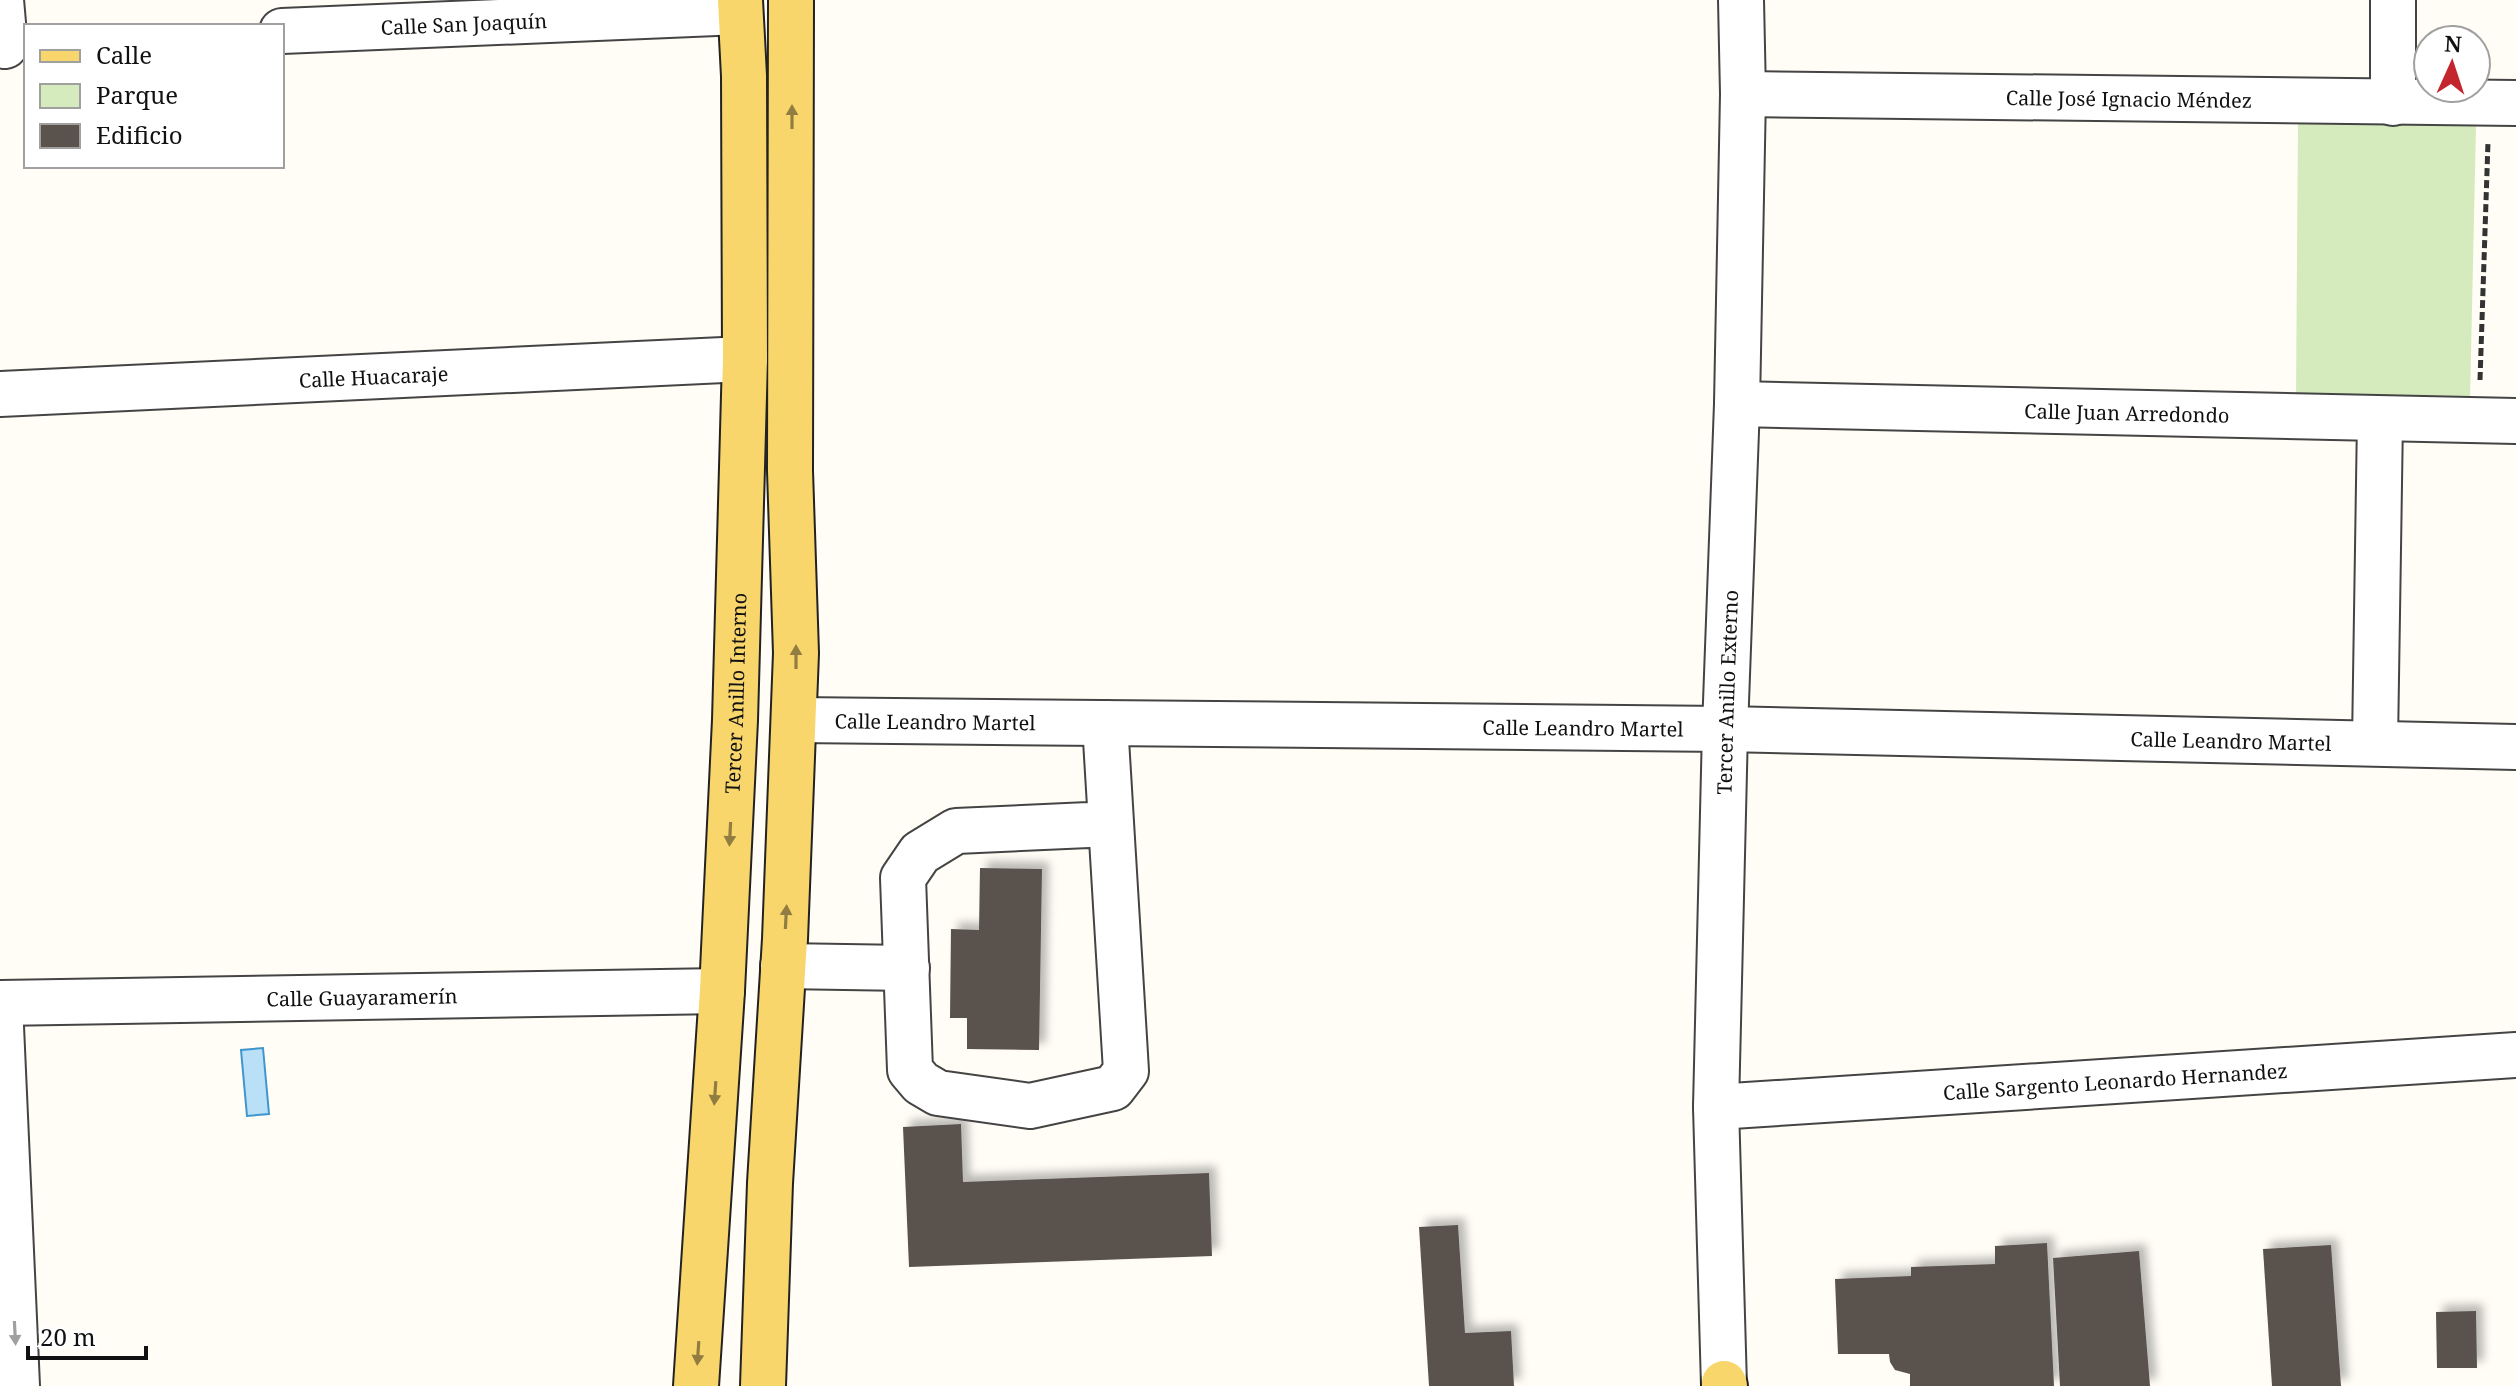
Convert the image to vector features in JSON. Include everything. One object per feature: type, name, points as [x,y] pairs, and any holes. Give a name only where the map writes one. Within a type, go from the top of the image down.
[{"type":"main road","points":[[763,1386],[770,1183],[795,720],[790,471],[791,0]]},
{"type":"main road","points":[[745,4],[759,28],[762,41],[766,316],[790,471]]},
{"type":"main road","name":"Tercer Anillo Interno","points":[[696,1386],[722,991],[735,720],[745,359],[745,4]]},
{"type":"main road","points":[[745,359],[756,382],[768,472],[769,706],[779,715],[795,720]]},
{"type":"main road","points":[[722,991],[748,1000],[752,1013],[742,1255],[751,1293],[765,1327]]},
{"type":"street","points":[[1,0],[10,45]]},
{"type":"street","name":"Tercer Anillo Externo","points":[[1724,1385],[1716,1107],[1737,404],[1743,94],[1741,0]]},
{"type":"street","points":[[2393,0],[2393,103]]},
{"type":"street","name":"Calle San Joaquín","points":[[284,31],[745,4]]},
{"type":"street","name":"Calle José Ignacio Méndez","points":[[1743,94],[2503,103]]},
{"type":"street","name":"Calle Huacaraje","points":[[0,394],[745,359]]},
{"type":"street","name":"Calle Juan Arredondo","points":[[1737,404],[2497,421]]},
{"type":"street","points":[[2375,743],[2380,419]]},
{"type":"street","name":"Calle Leandro Martel","points":[[795,720],[1725,729],[2516,747]]},
{"type":"street","points":[[1105,723],[1126,1071],[1113,1088],[1030,1106],[938,1093],[921,1083],[910,1070],[903,878],[920,853],[956,831],[1111,824]]},
{"type":"street","points":[[783,966],[907,968]]},
{"type":"street","name":"Calle Guayaramerín","points":[[0,1004],[722,991]]},
{"type":"street","points":[[0,1004],[17,1386]]},
{"type":"street","name":"Calle Sargento Leonardo Hernandez","points":[[1716,1107],[2516,1055]]},
{"type":"path","points":[[2497,421],[2503,103]]},
{"type":"green space","points":[[2298,123],[2476,126],[2470,400],[2296,397]]},
{"type":"water","points":[[263,1048],[269,1114],[247,1116],[241,1050]]},
{"type":"building","points":[[980,868],[1042,869],[1039,1050],[967,1049],[967,1018],[950,1018],[951,929],[979,930]]},
{"type":"building","points":[[961,1124],[963,1182],[1209,1173],[1212,1256],[909,1267],[903,1127]]},
{"type":"building","points":[[1458,1225],[1465,1333],[1511,1331],[1514,1386],[1429,1386],[1419,1227]]},
{"type":"building","points":[[2047,1243],[2054,1386],[1910,1386],[1910,1374],[1895,1370],[1889,1354],[1838,1354],[1835,1279],[1911,1276],[1911,1267],[1995,1264],[1995,1246]]},
{"type":"building","points":[[2331,1245],[2341,1386],[2272,1386],[2263,1249]]},
{"type":"building","points":[[2139,1251],[2150,1386],[2060,1386],[2053,1258]]},
{"type":"building","points":[[2476,1311],[2477,1368],[2437,1368],[2436,1312]]}]
